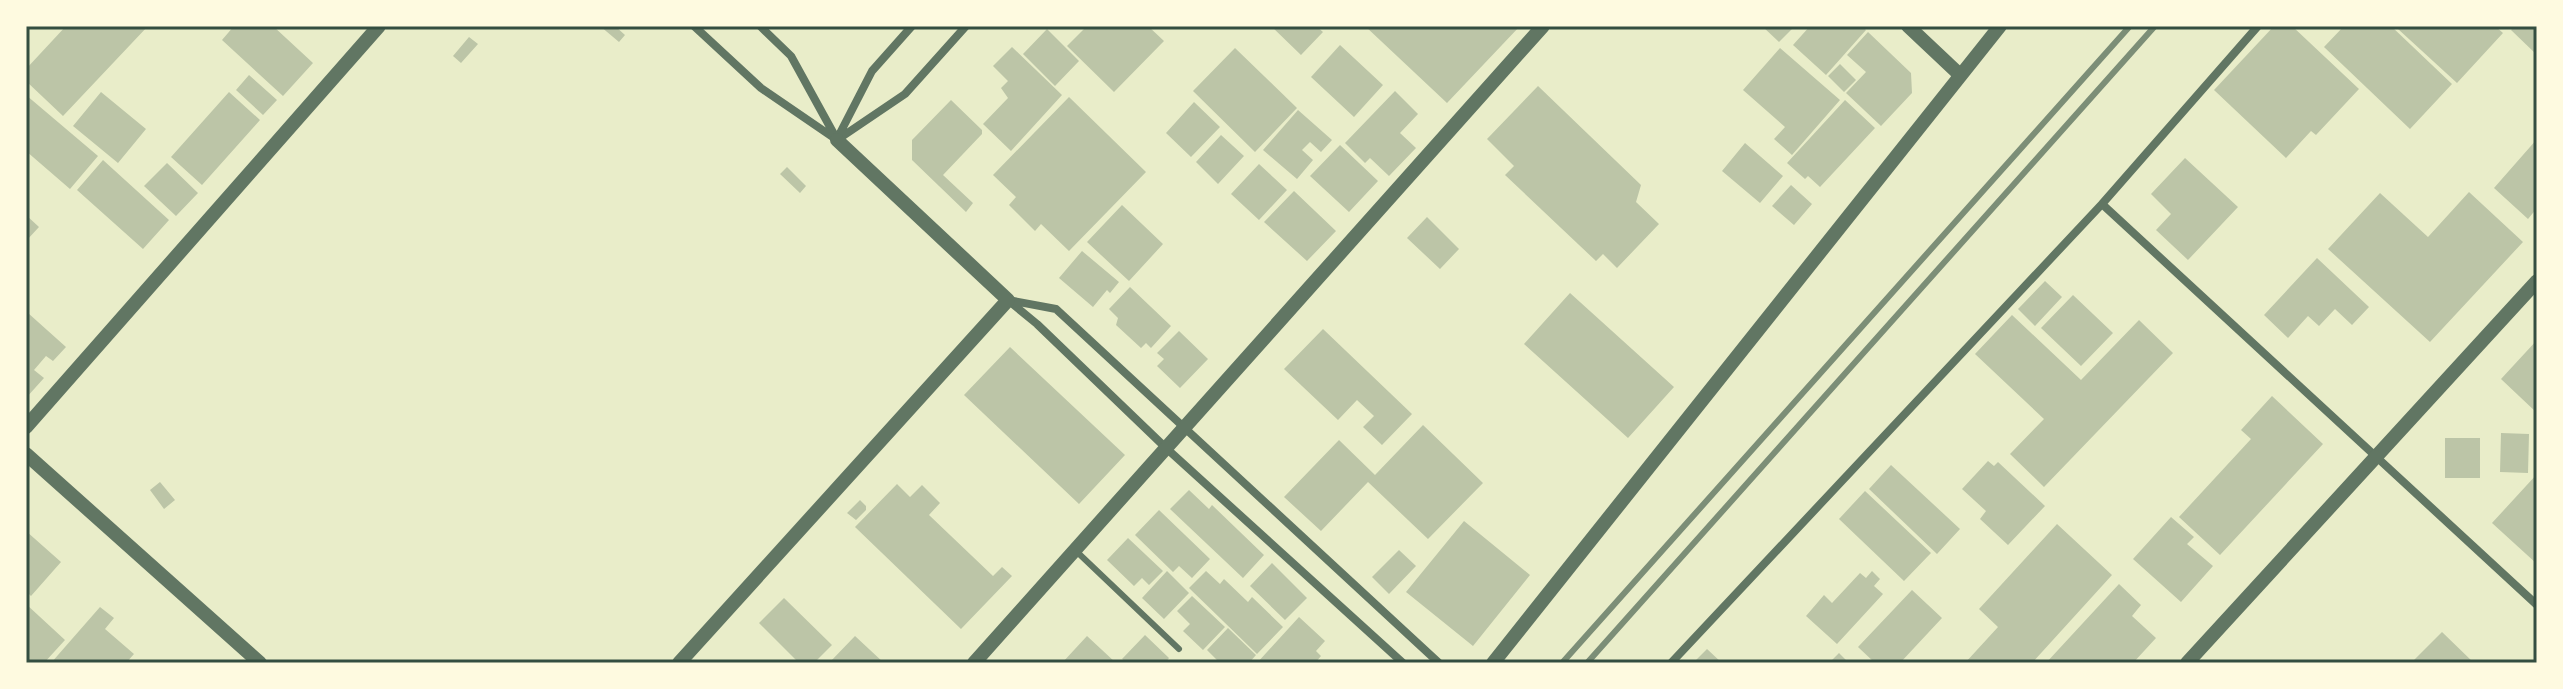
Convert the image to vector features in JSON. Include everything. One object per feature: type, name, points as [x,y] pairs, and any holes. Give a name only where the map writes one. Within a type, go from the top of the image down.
[{"type":"street","points":[[26,427],[379,26]]},
{"type":"street","points":[[694,26],[761,88],[837,140],[1166,448],[1403,663]]},
{"type":"street","points":[[760,26],[791,56],[837,140]]},
{"type":"street","points":[[837,140],[872,71],[912,26]]},
{"type":"street","points":[[837,140],[905,94],[966,26]]},
{"type":"street","points":[[974,663],[1543,26]]},
{"type":"street","points":[[1908,26],[1960,75]]},
{"type":"street","points":[[1493,663],[2000,26]]},
{"type":"street","points":[[1671,663],[2102,204],[2258,26]]},
{"type":"street","points":[[2102,204],[2537,605]]},
{"type":"street","points":[[2187,663],[2537,281]]},
{"type":"street","points":[[1008,300],[1056,309],[1439,663]]},
{"type":"street","points":[[679,663],[1008,300]]},
{"type":"street","points":[[26,454],[260,663]]},
{"type":"lane","points":[[1075,550],[1179,649]]},
{"type":"building","points":[[66,26],[148,26],[63,116],[26,81],[26,69]]},
{"type":"building","points":[[234,26],[273,26],[313,63],[283,96],[222,40]]},
{"type":"building","points":[[600,26],[615,26],[625,35],[619,42]]},
{"type":"building","points":[[1087,26],[1148,26],[1164,41],[1114,92],[1067,46]]},
{"type":"building","points":[[1271,26],[1316,26],[1323,32],[1301,55]]},
{"type":"building","points":[[1365,26],[1520,26],[1447,103]]},
{"type":"building","points":[[1762,26],[1795,26],[1779,42]]},
{"type":"building","points":[[1810,26],[1862,26],[1866,30],[1826,75],[1793,45]]},
{"type":"building","points":[[2274,26],[2292,26],[2359,89],[2316,135],[2311,131],[2286,158],[2214,90]]},
{"type":"building","points":[[2344,26],[2391,26],[2452,84],[2410,129],[2324,47]]},
{"type":"building","points":[[2401,26],[2495,26],[2503,33],[2457,83],[2398,29]]},
{"type":"building","points":[[2515,26],[2537,26],[2537,55],[2511,30]]},
{"type":"building","points":[[1047,29],[1079,61],[1055,86],[1023,54]]},
{"type":"building","points":[[1868,32],[1911,73],[1912,93],[1881,126],[1846,93],[1866,72],[1847,55]]},
{"type":"building","points":[[469,37],[478,44],[461,63],[453,56]]},
{"type":"building","points":[[1340,45],[1383,85],[1354,117],[1311,77]]},
{"type":"building","points":[[1012,47],[1062,95],[1011,151],[983,124],[1008,98],[1001,88],[1008,81],[993,66]]},
{"type":"building","points":[[1235,48],[1297,108],[1255,152],[1193,91]]},
{"type":"building","points":[[1780,48],[1840,100],[1792,155],[1774,139],[1785,127],[1743,90]]},
{"type":"building","points":[[1840,64],[1856,80],[1844,92],[1828,76]]},
{"type":"building","points":[[249,75],[277,100],[263,115],[236,90]]},
{"type":"building","points":[[1538,86],[1641,185],[1636,202],[1659,224],[1617,268],[1603,254],[1596,261],[1505,175],[1514,166],[1487,139]]},
{"type":"building","points":[[1395,91],[1418,114],[1400,133],[1416,148],[1389,176],[1370,158],[1365,163],[1345,143]]},
{"type":"building","points":[[101,92],[146,129],[118,163],[73,126]]},
{"type":"building","points":[[229,92],[260,120],[202,185],[171,157]]},
{"type":"building","points":[[26,95],[98,156],[70,189],[26,151]]},
{"type":"building","points":[[1069,97],[1146,172],[1069,251],[1041,224],[1035,231],[1009,205],[1016,197],[993,175]]},
{"type":"building","points":[[951,100],[982,130],[982,134],[943,175],[973,203],[966,212],[912,160],[912,140]]},
{"type":"building","points":[[1845,100],[1875,128],[1820,187],[1787,163]]},
{"type":"building","points":[[1194,102],[1220,127],[1191,157],[1166,133]]},
{"type":"building","points":[[1298,110],[1332,140],[1321,152],[1310,142],[1302,150],[1313,160],[1297,179],[1263,150]]},
{"type":"building","points":[[1221,135],[1244,156],[1218,184],[1196,162]]},
{"type":"building","points":[[2537,139],[2537,208],[2528,219],[2494,188]]},
{"type":"building","points":[[1745,143],[1783,176],[1760,203],[1722,171]]},
{"type":"building","points":[[1340,145],[1378,181],[1349,212],[1310,176]]},
{"type":"building","points":[[2185,158],[2238,207],[2188,260],[2156,230],[2171,214],[2151,194]]},
{"type":"building","points":[[103,160],[169,220],[143,249],[77,190]]},
{"type":"building","points":[[167,163],[198,193],[176,216],[144,186]]},
{"type":"building","points":[[1259,164],[1287,190],[1259,220],[1231,194]]},
{"type":"building","points":[[787,167],[806,186],[800,193],[780,174]]},
{"type":"building","points":[[1791,185],[1812,204],[1794,225],[1772,206]]},
{"type":"building","points":[[1294,191],[1336,231],[1307,261],[1264,222]]},
{"type":"building","points":[[2469,192],[2523,242],[2430,342],[2328,249],[2380,193],[2428,237]]},
{"type":"building","points":[[1122,205],[1163,244],[1129,281],[1087,242]]},
{"type":"building","points":[[26,215],[39,227],[26,241]]},
{"type":"building","points":[[1427,217],[1459,249],[1440,269],[1407,238]]},
{"type":"building","points":[[1082,251],[1119,282],[1110,293],[1107,290],[1093,307],[1059,278]]},
{"type":"building","points":[[2317,258],[2369,307],[2352,325],[2335,309],[2319,326],[2308,316],[2288,338],[2264,315]]},
{"type":"building","points":[[2045,281],[2062,297],[2035,326],[2018,309]]},
{"type":"building","points":[[1130,287],[1171,326],[1151,348],[1146,343],[1141,348],[1116,325],[1118,318],[1109,309]]},
{"type":"building","points":[[1570,293],[1674,387],[1628,438],[1524,344]]},
{"type":"building","points":[[2073,295],[2113,333],[2081,366],[2041,328]]},
{"type":"building","points":[[28,313],[66,347],[53,361],[46,356],[34,370],[44,378],[26,398],[26,315]]},
{"type":"building","points":[[2012,315],[2081,380],[2139,320],[2173,353],[2044,487],[2010,454],[2044,419],[1975,354]]},
{"type":"building","points":[[1323,329],[1412,414],[1382,445],[1363,427],[1374,416],[1357,400],[1338,420],[1284,369]]},
{"type":"building","points":[[1179,331],[1208,359],[1180,388],[1157,366],[1164,359],[1157,353]]},
{"type":"building","points":[[2537,340],[2537,413],[2501,379]]},
{"type":"building","points":[[1010,347],[1125,455],[1079,504],[964,395]]},
{"type":"building","points":[[2272,396],[2323,444],[2220,555],[2179,517],[2251,439],[2241,430]]},
{"type":"building","points":[[1423,425],[1483,483],[1428,539],[1368,482],[1321,531],[1284,497],[1339,440],[1375,475]]},
{"type":"building","points":[[2501,433],[2529,434],[2528,473],[2500,472]]},
{"type":"building","points":[[2445,438],[2480,438],[2480,478],[2445,478]]},
{"type":"building","points":[[1988,461],[1994,466],[1998,462],[2045,506],[2008,545],[1980,519],[1986,511],[1962,489]]},
{"type":"building","points":[[1891,465],[1960,529],[1937,554],[1869,489]]},
{"type":"building","points":[[2537,474],[2537,564],[2492,523]]},
{"type":"building","points":[[160,482],[175,500],[164,509],[150,490]]},
{"type":"building","points":[[897,484],[910,497],[922,485],[940,503],[929,515],[993,576],[1002,567],[1012,576],[961,629],[855,527]]},
{"type":"building","points":[[1189,490],[1209,509],[1212,505],[1264,555],[1243,578],[1170,509]]},
{"type":"building","points":[[1865,491],[1931,553],[1904,581],[1839,519]]},
{"type":"building","points":[[860,500],[866,510],[856,520],[847,513]]},
{"type":"building","points":[[1159,510],[1210,559],[1192,578],[1179,566],[1173,572],[1135,535]]},
{"type":"building","points":[[2171,517],[2194,537],[2187,544],[2213,566],[2181,602],[2133,559]]},
{"type":"building","points":[[1464,521],[1530,575],[1473,646],[1406,592]]},
{"type":"building","points":[[2057,524],[2112,575],[2032,663],[1965,663],[1998,627],[1979,609]]},
{"type":"building","points":[[26,531],[61,562],[31,596],[26,591]]},
{"type":"building","points":[[1128,538],[1163,571],[1149,585],[1142,578],[1134,586],[1107,560]]},
{"type":"building","points":[[1399,550],[1416,566],[1389,594],[1372,577]]},
{"type":"building","points":[[1272,563],[1307,598],[1285,620],[1250,586]]},
{"type":"building","points":[[1167,571],[1189,593],[1164,619],[1142,598]]},
{"type":"building","points":[[1206,571],[1220,584],[1224,579],[1248,602],[1252,597],[1283,627],[1257,654],[1189,588]]},
{"type":"building","points":[[1872,571],[1880,579],[1874,586],[1883,594],[1837,644],[1806,616],[1824,595],[1832,603],[1860,573],[1866,578]]},
{"type":"building","points":[[2119,584],[2141,605],[2132,616],[2156,638],[2133,663],[2046,663]]},
{"type":"building","points":[[1912,590],[1942,618],[1900,663],[1875,663],[1858,647]]},
{"type":"building","points":[[1192,596],[1225,627],[1203,650],[1183,631],[1190,624],[1177,611]]},
{"type":"building","points":[[784,598],[832,645],[814,663],[799,663],[759,623]]},
{"type":"building","points":[[26,604],[65,640],[44,663],[26,663]]},
{"type":"building","points":[[100,607],[114,618],[105,629],[134,654],[126,663],[51,663]]},
{"type":"building","points":[[1299,617],[1325,641],[1316,651],[1321,656],[1315,663],[1257,663]]},
{"type":"building","points":[[1228,628],[1256,655],[1249,663],[1217,663],[1207,650]]},
{"type":"building","points":[[2442,632],[2474,663],[2411,663]]},
{"type":"building","points":[[1145,635],[1169,658],[1165,663],[1127,663],[1122,659]]},
{"type":"building","points":[[855,636],[884,663],[829,663]]},
{"type":"building","points":[[1087,636],[1116,663],[1062,663]]},
{"type":"building","points":[[1707,649],[1722,663],[1693,663]]},
{"type":"building","points":[[1839,653],[1849,663],[1829,663]]},
{"type":"railway","points":[[1562,663],[2130,26]]},
{"type":"railway","points":[[1587,663],[2155,26]]}]
